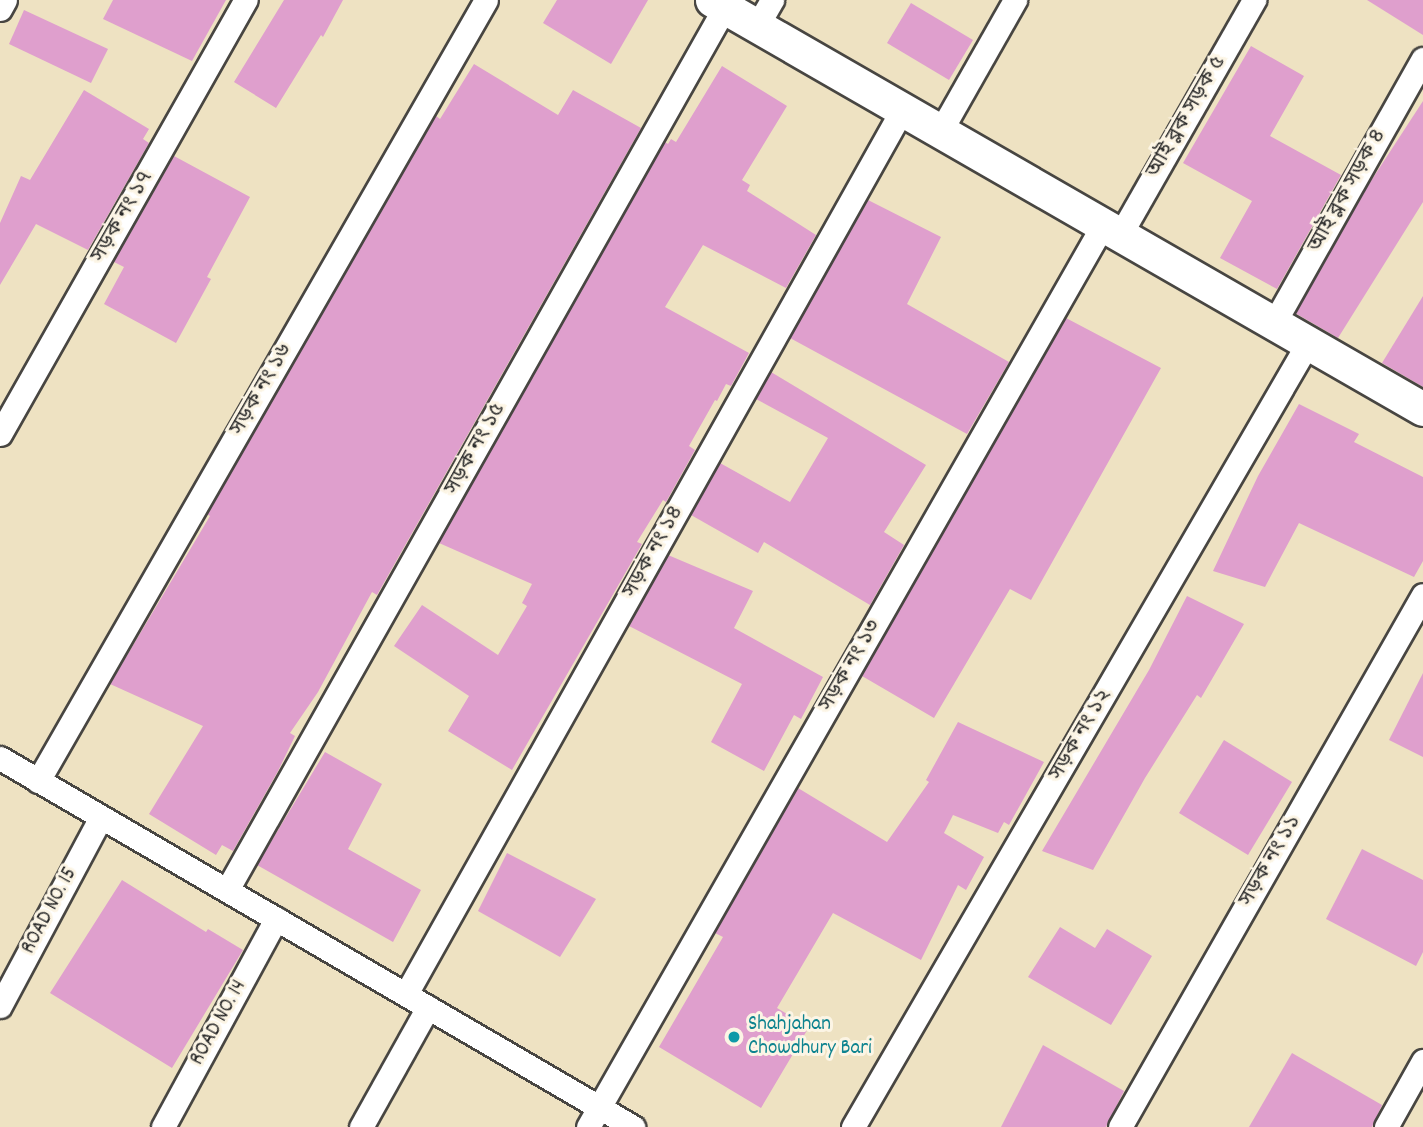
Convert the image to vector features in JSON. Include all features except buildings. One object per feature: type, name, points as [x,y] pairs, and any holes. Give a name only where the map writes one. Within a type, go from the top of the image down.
[{"type":"street","points":[[0,9],[5,0]]},
{"type":"street","name":"সড়ক নং ১৭","points":[[0,434],[246,0]]},
{"type":"street","name":"সড়ক নং ১৬","points":[[38,781],[486,0]]},
{"type":"street","points":[[940,132],[1015,0]]},
{"type":"street","name":"আই ব্লক সড়ক ৫","points":[[1111,230],[1254,0]]},
{"type":"street","points":[[719,4],[764,13],[902,110],[1423,409]]},
{"type":"street","name":"সড়ক নং ১৫","points":[[227,890],[719,4]]},
{"type":"street","name":"আই ব্লক সড়ক ৪","points":[[1274,323],[1423,59]]},
{"type":"street","name":"সড়ক নং ১৪","points":[[405,995],[902,110]]},
{"type":"street","name":"সড়ক নং ১৩","points":[[594,1117],[1111,230]]},
{"type":"street","name":"সড়ক নং ১২","points":[[853,1127],[1308,343]]},
{"type":"street","name":"সড়ক নং ১১","points":[[1120,1127],[1423,595]]},
{"type":"street","points":[[0,758],[428,1007],[594,1117],[633,1127]]},
{"type":"street","name":"ROAD NO. 15","points":[[0,1006],[101,817]]},
{"type":"street","name":"ROAD NO. 14","points":[[163,1127],[276,919]]},
{"type":"street","points":[[361,1127],[428,1007]]},
{"type":"street","points":[[1385,1127],[1423,1061]]},
{"type":"place","name":"Shahjahan Chowdhury Bari","points":[[734,1037]]}]
